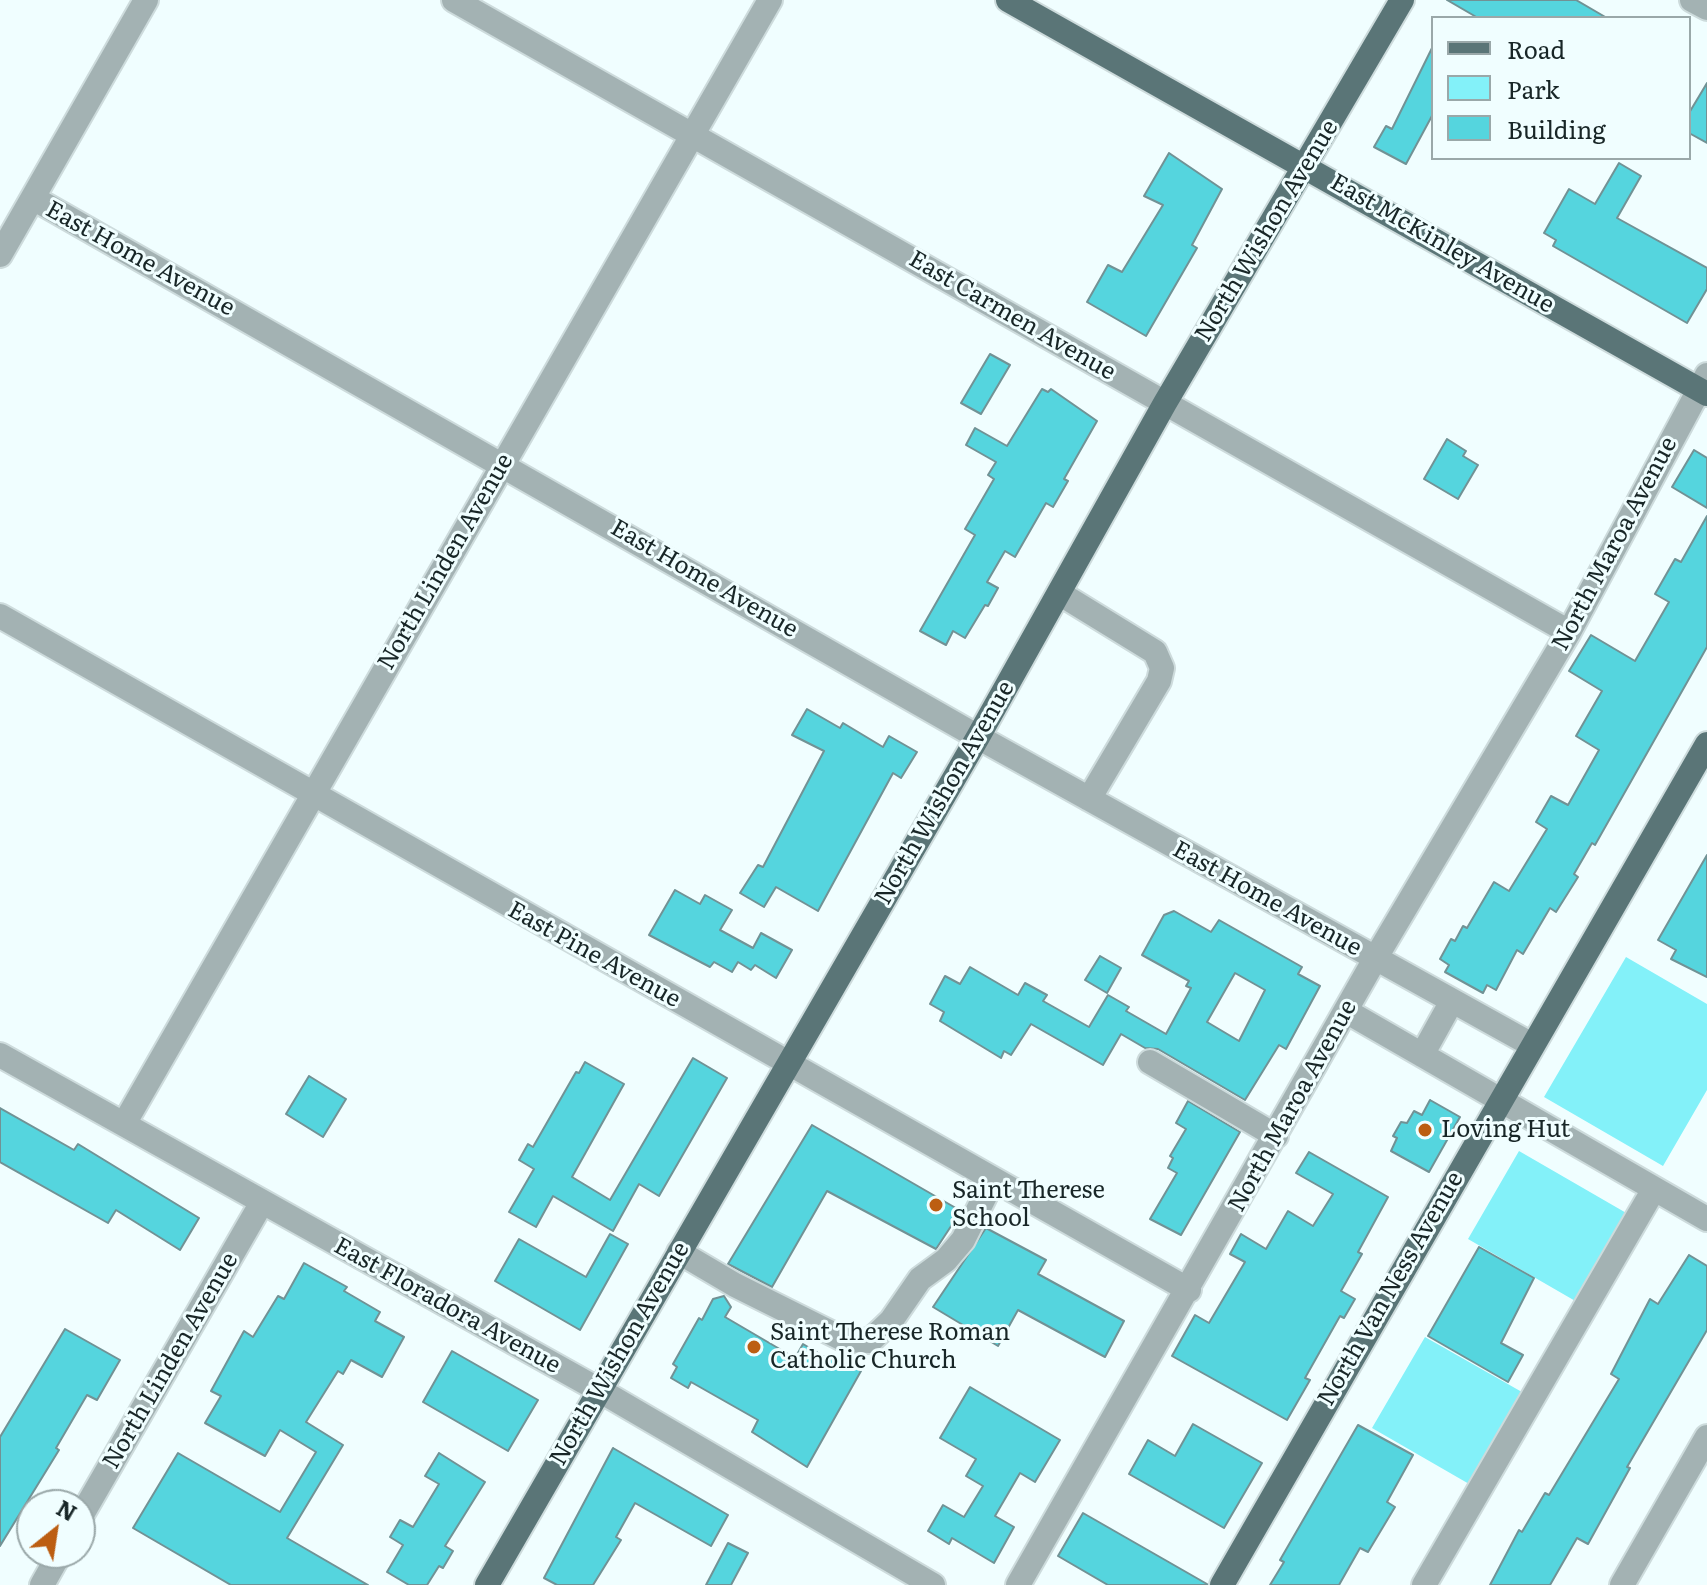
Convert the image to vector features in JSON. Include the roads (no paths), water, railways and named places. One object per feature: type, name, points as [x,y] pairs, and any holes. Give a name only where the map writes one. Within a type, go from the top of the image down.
[{"type":"main road","name":"East McKinley Avenue","points":[[1008,0],[1704,386]]},
{"type":"main road","name":"North Wishon Avenue","points":[[487,1585],[978,737],[1165,403],[1402,0]]},
{"type":"main road","name":"North Van Ness Avenue","points":[[1222,1585],[1707,744]]},
{"type":"street","points":[[0,255],[146,0]]},
{"type":"street","name":"East Carmen Avenue","points":[[454,0],[1569,632]]},
{"type":"street","name":"North Linden Avenue","points":[[124,1124],[770,0]]},
{"type":"street","points":[[1692,0],[1707,8]]},
{"type":"street","name":"East Home Avenue","points":[[33,198],[978,737],[1532,1045]]},
{"type":"street","name":"North Maroa Avenue","points":[[1018,1585],[1189,1290],[1375,959],[1569,632],[1704,386]]},
{"type":"street","points":[[1059,593],[1155,652],[1162,668],[1159,681],[1089,799]]},
{"type":"street","name":"East Pine Avenue","points":[[0,616],[1189,1290]]},
{"type":"street","points":[[1422,1055],[1452,1001]]},
{"type":"street","points":[[1346,1011],[1707,1219]]},
{"type":"street","name":"East Floradora Avenue","points":[[0,1055],[261,1204],[599,1390],[933,1585]]},
{"type":"street","points":[[1150,1062],[1276,1136]]},
{"type":"street","points":[[679,1252],[735,1285],[845,1340],[870,1341],[891,1321],[920,1279],[946,1260],[963,1240],[993,1180]]},
{"type":"street","points":[[1424,1585],[1654,1189]]},
{"type":"street","name":"North Linden Avenue","points":[[96,1490],[261,1204]]},
{"type":"street","points":[[1622,1585],[1707,1437]]},
{"type":"place","name":"Loving Hut","points":[[1425,1130]]},
{"type":"place","name":"Saint Therese School","points":[[936,1205]]},
{"type":"place","name":"Saint Therese Roman Catholic Church","points":[[754,1347]]}]
